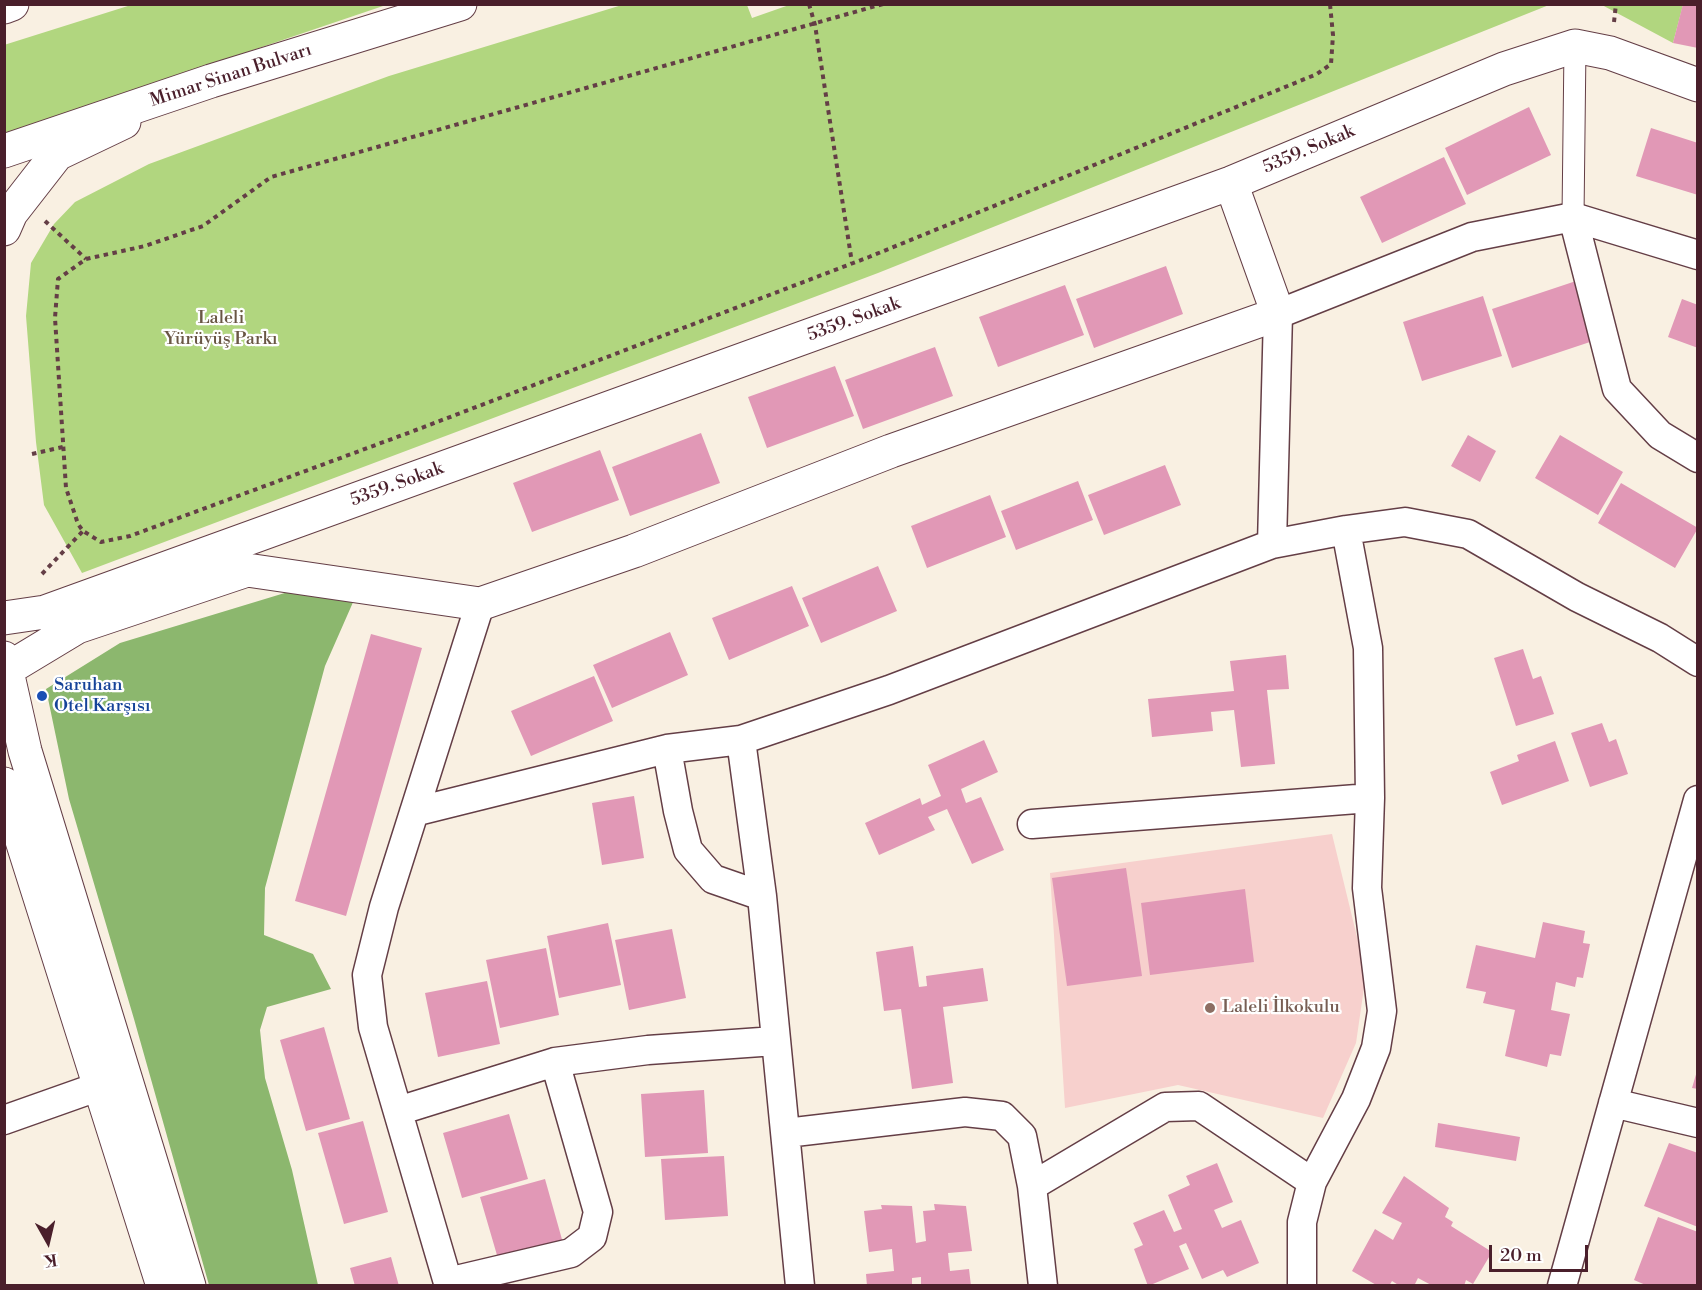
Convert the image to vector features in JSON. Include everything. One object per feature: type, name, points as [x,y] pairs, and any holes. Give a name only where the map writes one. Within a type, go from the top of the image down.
[{"type":"main road","points":[[4,7],[12,4]]},
{"type":"main road","name":"Mimar Sinan Bulvarı","points":[[4,152],[211,81],[460,4]]},
{"type":"main road","points":[[1575,45],[1610,53],[1698,85]]},
{"type":"main road","name":"5359. Sokak","points":[[4,618],[45,612],[1231,183],[1504,69],[1575,45]]},
{"type":"main road","points":[[4,229],[11,213],[57,154],[211,81]]},
{"type":"main road","points":[[189,1286],[25,751],[5,666],[77,627],[247,570],[480,604],[634,551],[902,447],[1278,314],[1231,183]]},
{"type":"main road","points":[[4,784],[163,1286]]},
{"type":"street","points":[[1575,45],[1573,216],[1617,389],[1660,435],[1698,458]]},
{"type":"street","points":[[1272,544],[1278,314],[1472,237],[1573,216],[1698,255]]},
{"type":"street","points":[[414,812],[667,749],[741,740],[889,690],[1272,544],[1405,522],[1468,534],[1577,597],[1660,638],[1698,662]]},
{"type":"street","points":[[1302,1286],[1302,1222],[1312,1182],[1356,1099],[1376,1048],[1382,1011],[1367,888],[1370,798],[1368,648],[1346,530]]},
{"type":"street","points":[[480,604],[384,907],[367,975],[373,1027],[448,1284],[571,1253],[592,1238],[598,1212],[555,1062]]},
{"type":"street","points":[[741,740],[762,896],[800,1286]]},
{"type":"street","points":[[667,749],[678,811],[688,850],[712,879],[762,896]]},
{"type":"street","points":[[1032,824],[1370,798]]},
{"type":"street","points":[[1562,1286],[1613,1103],[1691,851],[1698,800]]},
{"type":"street","points":[[398,1111],[555,1062],[648,1050],[775,1041]]},
{"type":"street","points":[[4,1120],[100,1086]]},
{"type":"street","points":[[1613,1103],[1698,1123]]},
{"type":"street","points":[[1032,1186],[1165,1107],[1199,1106],[1312,1182]]},
{"type":"street","points":[[786,1133],[965,1112],[1002,1116],[1023,1137],[1032,1186],[1043,1286]]},
{"type":"path","points":[[809,4],[815,25],[852,263]]},
{"type":"path","points":[[883,4],[271,177],[203,226],[145,246],[86,259],[58,279],[55,318],[66,488],[82,531],[101,542],[130,536],[416,430],[852,263],[1317,74],[1331,64],[1333,35],[1330,4]]},
{"type":"path","points":[[45,221],[86,259]]},
{"type":"path","points":[[32,453],[63,447]]},
{"type":"path","points":[[42,574],[82,531]]},
{"type":"shaded area","name":"Laleli İlkokulu","points":[[1332,834],[1366,974],[1356,1043],[1323,1118],[1178,1085],[1065,1108],[1050,873]]},
{"type":"green space","name":"Laleli Yürüyüş Parkı","points":[[792,4],[1549,5],[878,273],[82,573],[44,505],[36,442],[26,316],[31,263],[54,224],[75,202],[149,164],[389,76],[622,5],[747,5],[752,18]]},
{"type":"green space","points":[[131,5],[386,5],[5,134],[4,45]]},
{"type":"green space","points":[[1602,5],[1683,5],[1673,43]]},
{"type":"green space","points":[[288,592],[354,600],[325,666],[265,888],[264,935],[313,954],[331,989],[267,1007],[260,1030],[265,1078],[292,1170],[318,1285],[209,1285],[69,799],[46,689],[120,643]]},
{"type":"building","points":[[1683,4],[1698,4],[1698,48],[1673,43]]},
{"type":"building","points":[[1529,107],[1551,155],[1467,195],[1445,148]]},
{"type":"building","points":[[1651,128],[1698,143],[1698,195],[1636,176]]},
{"type":"building","points":[[1444,157],[1466,204],[1382,243],[1360,197]]},
{"type":"building","points":[[1166,266],[1183,314],[1094,348],[1076,299]]},
{"type":"building","points":[[1576,281],[1596,340],[1512,368],[1492,309]]},
{"type":"building","points":[[1065,285],[1084,335],[998,367],[979,317]]},
{"type":"building","points":[[1483,296],[1502,356],[1422,381],[1403,322]]},
{"type":"building","points":[[1682,299],[1698,305],[1698,348],[1668,337]]},
{"type":"building","points":[[935,347],[953,396],[863,429],[845,380]]},
{"type":"building","points":[[835,366],[854,416],[767,448],[748,397]]},
{"type":"building","points":[[701,433],[720,483],[630,516],[612,467]]},
{"type":"building","points":[[1468,435],[1496,451],[1480,482],[1451,466]]},
{"type":"building","points":[[1560,435],[1623,472],[1598,515],[1535,478]]},
{"type":"building","points":[[600,450],[619,500],[532,532],[513,483]]},
{"type":"building","points":[[1165,465],[1181,505],[1104,535],[1088,495]]},
{"type":"building","points":[[1078,481],[1093,520],[1016,550],[1001,511]]},
{"type":"building","points":[[1621,483],[1698,528],[1675,568],[1598,523]]},
{"type":"building","points":[[990,495],[1006,537],[927,568],[911,526]]},
{"type":"building","points":[[878,566],[897,611],[821,643],[802,598]]},
{"type":"building","points":[[792,586],[809,626],[729,660],[712,618]]},
{"type":"building","points":[[670,632],[688,675],[612,708],[593,665]]},
{"type":"building","points":[[371,634],[422,648],[346,916],[295,901]]},
{"type":"building","points":[[1523,649],[1533,679],[1541,676],[1554,714],[1516,726],[1494,658]]},
{"type":"building","points":[[1286,655],[1289,689],[1267,690],[1275,764],[1241,767],[1234,710],[1211,712],[1213,731],[1152,737],[1148,699],[1234,691],[1230,661]]},
{"type":"building","points":[[594,676],[613,721],[531,756],[511,711]]},
{"type":"building","points":[[1602,723],[1609,742],[1616,739],[1628,774],[1590,787],[1571,733]]},
{"type":"building","points":[[984,740],[998,772],[961,789],[966,803],[981,797],[1004,850],[972,864],[947,809],[928,817],[935,830],[879,855],[865,823],[920,798],[922,805],[941,796],[928,765]]},
{"type":"building","points":[[1555,741],[1569,781],[1502,805],[1490,772],[1519,761],[1517,755]]},
{"type":"building","points":[[634,796],[644,858],[602,865],[592,803]]},
{"type":"building","points":[[1126,868],[1142,976],[1067,986],[1052,878]]},
{"type":"building","points":[[1245,889],[1254,962],[1150,975],[1141,903]]},
{"type":"building","points":[[1543,922],[1585,931],[1583,943],[1590,944],[1583,978],[1577,977],[1575,987],[1556,982],[1551,1010],[1570,1014],[1561,1056],[1550,1054],[1547,1067],[1505,1056],[1515,1010],[1483,1003],[1486,992],[1466,988],[1476,945],[1535,958]]},
{"type":"building","points":[[608,923],[621,985],[559,998],[547,936]]},
{"type":"building","points":[[672,929],[686,998],[629,1010],[615,940]]},
{"type":"building","points":[[913,946],[919,987],[927,986],[926,976],[983,968],[988,1001],[943,1007],[953,1083],[912,1089],[901,1009],[884,1011],[876,952]]},
{"type":"building","points":[[546,948],[559,1015],[500,1028],[486,960]]},
{"type":"building","points":[[487,981],[500,1044],[438,1057],[425,993]]},
{"type":"building","points":[[324,1027],[350,1119],[306,1131],[280,1040]]},
{"type":"building","points":[[1698,1071],[1698,1089],[1692,1088]]},
{"type":"building","points":[[704,1090],[708,1153],[645,1157],[641,1094]]},
{"type":"building","points":[[509,1114],[528,1179],[462,1198],[443,1133]]},
{"type":"building","points":[[363,1121],[388,1212],[344,1224],[318,1133]]},
{"type":"building","points":[[1438,1123],[1520,1137],[1516,1161],[1435,1147]]},
{"type":"building","points":[[1669,1143],[1698,1153],[1698,1227],[1644,1206]]},
{"type":"building","points":[[724,1156],[728,1216],[665,1220],[661,1159]]},
{"type":"building","points":[[1217,1163],[1233,1202],[1214,1210],[1222,1228],[1241,1220],[1259,1263],[1227,1277],[1223,1270],[1202,1279],[1186,1243],[1179,1246],[1189,1269],[1148,1286],[1134,1249],[1143,1245],[1133,1223],[1164,1210],[1174,1232],[1182,1229],[1168,1195],[1190,1185],[1186,1176]]},
{"type":"building","points":[[1404,1176],[1449,1208],[1445,1217],[1453,1222],[1451,1226],[1492,1252],[1473,1284],[1466,1280],[1464,1286],[1433,1286],[1418,1278],[1414,1286],[1400,1286],[1392,1281],[1389,1286],[1378,1286],[1352,1271],[1375,1229],[1393,1240],[1402,1223],[1382,1213]]},
{"type":"building","points":[[545,1179],[563,1243],[499,1262],[480,1197]]},
{"type":"building","points":[[934,1204],[966,1206],[972,1251],[948,1253],[950,1271],[969,1269],[971,1286],[921,1286],[921,1277],[912,1278],[912,1286],[867,1286],[866,1274],[894,1271],[892,1249],[869,1252],[864,1211],[882,1209],[881,1205],[912,1206],[916,1243],[926,1241],[923,1211],[935,1210]]},
{"type":"building","points":[[1658,1217],[1698,1232],[1698,1286],[1648,1286],[1634,1280]]},
{"type":"building","points":[[391,1257],[399,1286],[355,1286],[350,1268]]},
{"type":"place","name":"Saruhan Otel Karşısı","points":[[42,696]]},
{"type":"place","name":"Laleli İlkokulu","points":[[1210,1008]]}]
